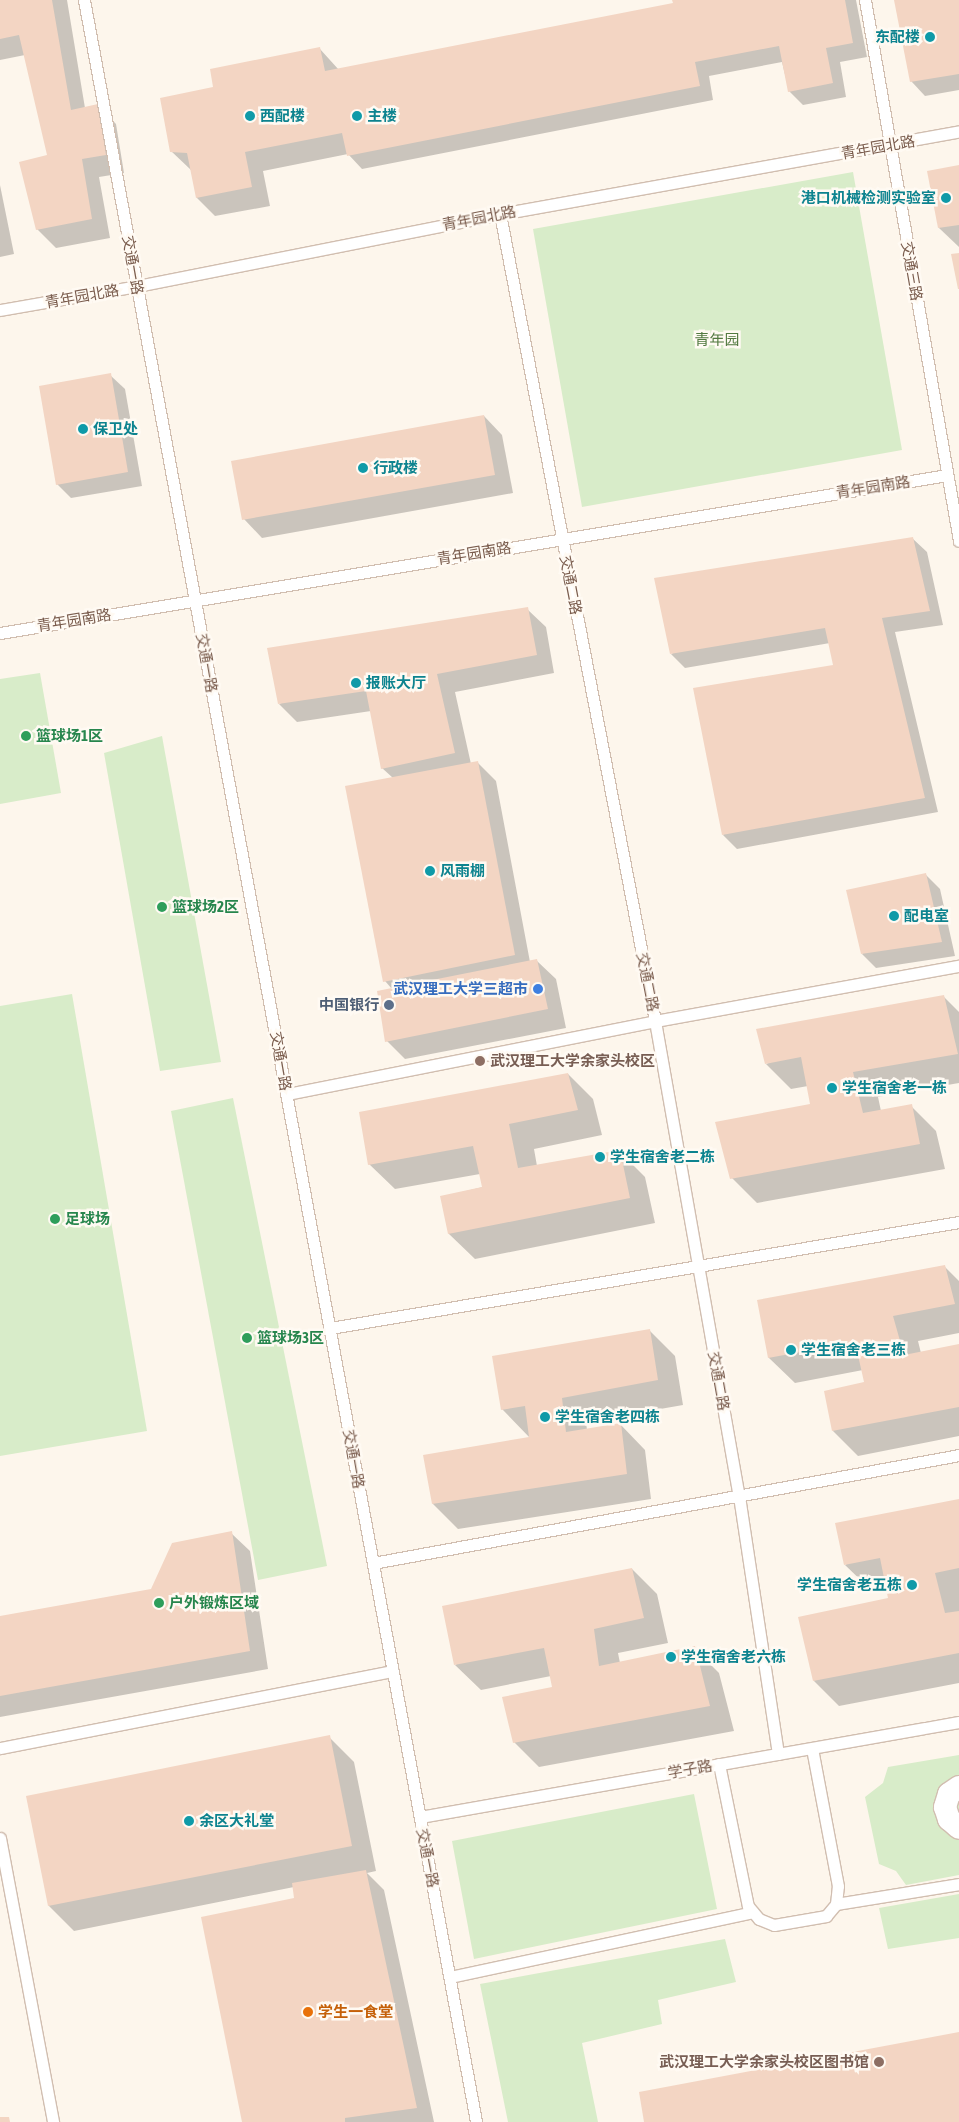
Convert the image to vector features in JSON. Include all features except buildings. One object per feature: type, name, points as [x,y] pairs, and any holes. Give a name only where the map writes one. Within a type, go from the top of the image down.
[{"type":"street","points":[[959,1787],[950,1794],[946,1807],[949,1819],[959,1828]]},
{"type":"lane","name":"交通一路","points":[[84,0],[476,2122]]},
{"type":"lane","name":"交通三路","points":[[865,0],[959,541]]},
{"type":"lane","name":"青年园北路","points":[[0,310],[137,286],[500,214],[959,131]]},
{"type":"lane","name":"交通二路","points":[[500,214],[655,1021],[739,1496],[778,1754]]},
{"type":"lane","name":"青年园南路","points":[[0,633],[948,474]]},
{"type":"lane","points":[[287,1094],[655,1021],[959,966]]},
{"type":"lane","points":[[330,1328],[959,1222]]},
{"type":"lane","points":[[373,1564],[959,1455]]},
{"type":"lane","points":[[0,1748],[393,1671]]},
{"type":"lane","name":"学子路","points":[[420,1817],[959,1722]]},
{"type":"lane","points":[[719,1764],[748,1906],[752,1912],[758,1919],[774,1924],[826,1916],[836,1904],[838,1886],[812,1748]]},
{"type":"lane","points":[[0,1838],[53,2122]]},
{"type":"lane","points":[[836,1904],[959,1884]]},
{"type":"lane","points":[[450,1977],[752,1912]]},
{"type":"green space","name":"青年园","points":[[853,172],[902,450],[582,507],[533,229]]},
{"type":"green space","name":"篮球场1区","points":[[40,673],[61,793],[0,804],[0,679]]},
{"type":"green space","name":"篮球场2区","points":[[162,736],[221,1062],[160,1071],[104,753]]},
{"type":"green space","name":"足球场","points":[[72,994],[147,1431],[0,1456],[0,1006]]},
{"type":"green space","name":"篮球场3区","points":[[233,1098],[327,1566],[258,1580],[171,1111]]},
{"type":"green space","points":[[959,1755],[959,1875],[906,1885],[896,1871],[879,1864],[865,1797],[883,1783],[888,1767]]},
{"type":"green space","points":[[694,1794],[717,1909],[474,1959],[452,1841]]},
{"type":"green space","points":[[959,1894],[959,1938],[888,1949],[879,1908]]},
{"type":"green space","points":[[725,1939],[736,1982],[658,2000],[662,2024],[582,2043],[598,2122],[508,2122],[480,1984]]},
{"type":"place","name":"东配楼","points":[[930,37]]},
{"type":"place","name":"西配楼","points":[[250,116]]},
{"type":"place","name":"主楼","points":[[357,116]]},
{"type":"place","name":"港口机械检测实验室","points":[[946,198]]},
{"type":"place","name":"保卫处","points":[[83,429]]},
{"type":"place","name":"行政楼","points":[[363,468]]},
{"type":"place","name":"报账大厅","points":[[356,683]]},
{"type":"place","name":"篮球场1区","points":[[26,736]]},
{"type":"place","name":"风雨棚","points":[[430,871]]},
{"type":"place","name":"篮球场2区","points":[[162,907]]},
{"type":"place","name":"配电室","points":[[894,916]]},
{"type":"place","name":"武汉理工大学三超市","points":[[538,989]]},
{"type":"place","name":"中国银行","points":[[389,1005]]},
{"type":"place","name":"武汉理工大学余家头校区","points":[[480,1061]]},
{"type":"place","name":"学生宿舍老一栋","points":[[832,1088]]},
{"type":"place","name":"学生宿舍老二栋","points":[[600,1157]]},
{"type":"place","name":"足球场","points":[[55,1219]]},
{"type":"place","name":"篮球场3区","points":[[247,1338]]},
{"type":"place","name":"学生宿舍老三栋","points":[[791,1350]]},
{"type":"place","name":"学生宿舍老四栋","points":[[545,1417]]},
{"type":"place","name":"学生宿舍老五栋","points":[[912,1585]]},
{"type":"place","name":"户外锻炼区域","points":[[159,1603]]},
{"type":"place","name":"学生宿舍老六栋","points":[[671,1657]]},
{"type":"place","name":"余区大礼堂","points":[[189,1821]]},
{"type":"place","name":"学生一食堂","points":[[308,2012]]},
{"type":"place","name":"武汉理工大学余家头校区图书馆","points":[[879,2062]]}]
